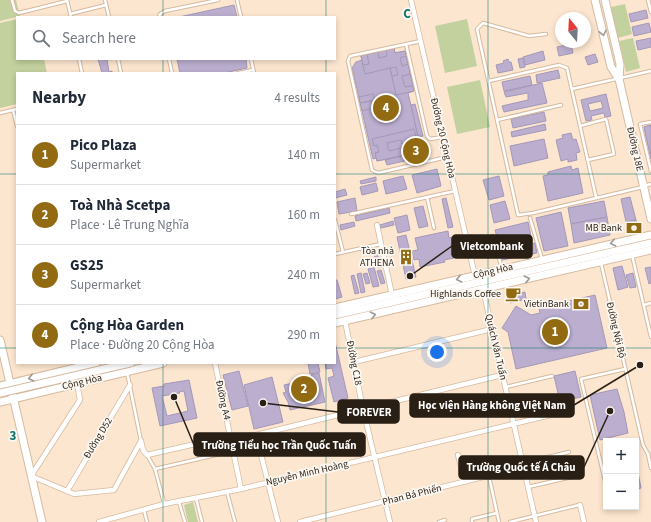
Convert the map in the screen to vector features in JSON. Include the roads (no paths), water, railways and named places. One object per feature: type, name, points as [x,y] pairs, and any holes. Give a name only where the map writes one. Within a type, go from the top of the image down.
[{"type":"main road","points":[[595,2],[607,0]]},
{"type":"main road","name":"Đường 18E","points":[[607,0],[620,64],[619,79],[651,219]]},
{"type":"main road","name":"Đường 18E","points":[[595,2],[611,67],[619,79]]},
{"type":"main road","name":"Cộng Hòa","points":[[336,308],[651,235]]},
{"type":"main road","name":"Cộng Hòa","points":[[336,316],[651,242]]},
{"type":"main road","name":"Cộng Hòa","points":[[336,323],[651,250]]},
{"type":"main road","points":[[0,340],[42,522]]},
{"type":"main road","name":"Cộng Hòa","points":[[0,386],[92,364]]},
{"type":"main road","points":[[0,393],[126,364]]},
{"type":"main road","name":"Cộng Hòa","points":[[0,402],[159,364]]},
{"type":"main road","points":[[49,374],[53,389]]},
{"type":"street","name":"Đường 20 Cộng Hòa","points":[[411,0],[475,276]]},
{"type":"street","points":[[377,225],[392,295]]},
{"type":"street","name":"Quách Văn Tuấn","points":[[482,289],[536,522]]},
{"type":"street","name":"Đường C18","points":[[346,321],[363,409],[390,522]]},
{"type":"street","points":[[354,362],[492,329]]},
{"type":"street","name":"Đường A4","points":[[215,364],[241,489]]},
{"type":"street","points":[[141,441],[143,450],[147,455],[230,437],[256,435],[502,375]]},
{"type":"street","points":[[77,383],[80,400],[31,476],[77,494],[114,490],[141,441]]},
{"type":"street","name":"Đường D52","points":[[67,491],[130,385]]},
{"type":"street","name":"Nguyễn Minh Hoàng","points":[[99,522],[164,504],[268,483],[559,413]]},
{"type":"street","points":[[256,435],[278,522]]},
{"type":"street","points":[[458,455],[464,482]]},
{"type":"street","name":"Phan Bá Phiến","points":[[300,522],[464,482],[523,465]]},
{"type":"street","points":[[580,505],[584,522]]},
{"type":"lane","points":[[12,0],[15,11],[19,13],[67,1],[70,16],[106,5]]},
{"type":"lane","points":[[105,0],[109,16]]},
{"type":"lane","points":[[159,16],[165,11],[218,0]]},
{"type":"lane","points":[[237,0],[241,16]]},
{"type":"lane","points":[[648,0],[651,12]]},
{"type":"lane","points":[[546,34],[529,36],[483,23],[477,28],[518,215],[533,213],[644,187],[651,184]]},
{"type":"lane","points":[[421,41],[350,56],[348,58],[372,170],[378,173],[448,157]]},
{"type":"lane","points":[[406,44],[426,136],[430,139],[443,137]]},
{"type":"lane","points":[[80,60],[82,72]]},
{"type":"lane","points":[[118,60],[121,72]]},
{"type":"lane","points":[[169,60],[172,72]]},
{"type":"lane","points":[[251,60],[253,71]]},
{"type":"lane","points":[[489,81],[559,65],[566,68],[596,198]]},
{"type":"lane","points":[[572,89],[651,71]]},
{"type":"lane","points":[[497,120],[561,105]]},
{"type":"lane","points":[[0,113],[16,109]]},
{"type":"lane","points":[[13,110],[16,122]]},
{"type":"lane","points":[[580,126],[606,120],[614,154],[588,160]]},
{"type":"lane","points":[[651,122],[640,124],[651,171]]},
{"type":"lane","points":[[351,214],[456,191]]},
{"type":"lane","points":[[427,197],[434,228]]},
{"type":"lane","points":[[530,218],[542,260]]},
{"type":"lane","points":[[336,224],[343,252]]},
{"type":"lane","points":[[493,236],[502,269]]},
{"type":"lane","points":[[336,254],[381,244]]},
{"type":"lane","points":[[632,255],[651,337]]},
{"type":"lane","name":"Đường Nội Bộ","points":[[600,262],[643,444],[648,454],[651,468]]},
{"type":"lane","points":[[644,305],[651,303]]},
{"type":"lane","points":[[603,474],[581,379],[625,368]]},
{"type":"lane","points":[[127,372],[141,441]]},
{"type":"lane","points":[[505,387],[552,376]]},
{"type":"lane","points":[[155,468],[233,451]]},
{"type":"lane","points":[[523,465],[569,452]]},
{"type":"lane","points":[[147,455],[155,468],[164,504]]},
{"type":"lane","points":[[528,487],[576,476]]},
{"type":"lane","points":[[490,482],[499,522]]},
{"type":"lane","points":[[227,492],[235,522]]},
{"type":"lane","points":[[196,498],[202,522]]},
{"type":"lane","points":[[179,501],[184,522]]},
{"type":"lane","points":[[510,522],[580,505]]},
{"type":"lane","points":[[144,510],[147,522]]},
{"type":"lane","points":[[472,522],[472,519],[497,513]]},
{"type":"lane","points":[[439,522],[446,520]]},
{"type":"place","name":"Cộng Hòa Garden","points":[[386,108]]},
{"type":"place","name":"GS25","points":[[416,151]]},
{"type":"place","name":"MB Bank","points":[[634,228]]},
{"type":"place","name":"Tòa nhà ATHENA","points":[[406,257]]},
{"type":"place","name":"Vietcombank","points":[[410,276]]},
{"type":"place","name":"Highlands Coffee","points":[[513,294]]},
{"type":"place","name":"VietinBank","points":[[581,304]]},
{"type":"place","name":"Pico Plaza","points":[[555,332]]},
{"type":"place","name":"Học viện Hàng không Việt Nam","points":[[640,365]]},
{"type":"place","name":"Toà Nhà Scetpa","points":[[304,389]]},
{"type":"place","name":"Trường Tiểu học Trần Quốc Tuấn","points":[[174,397]]},
{"type":"place","name":"FOREVER","points":[[263,403]]},
{"type":"place","name":"Trường Quốc tế Á Châu","points":[[610,411]]}]
